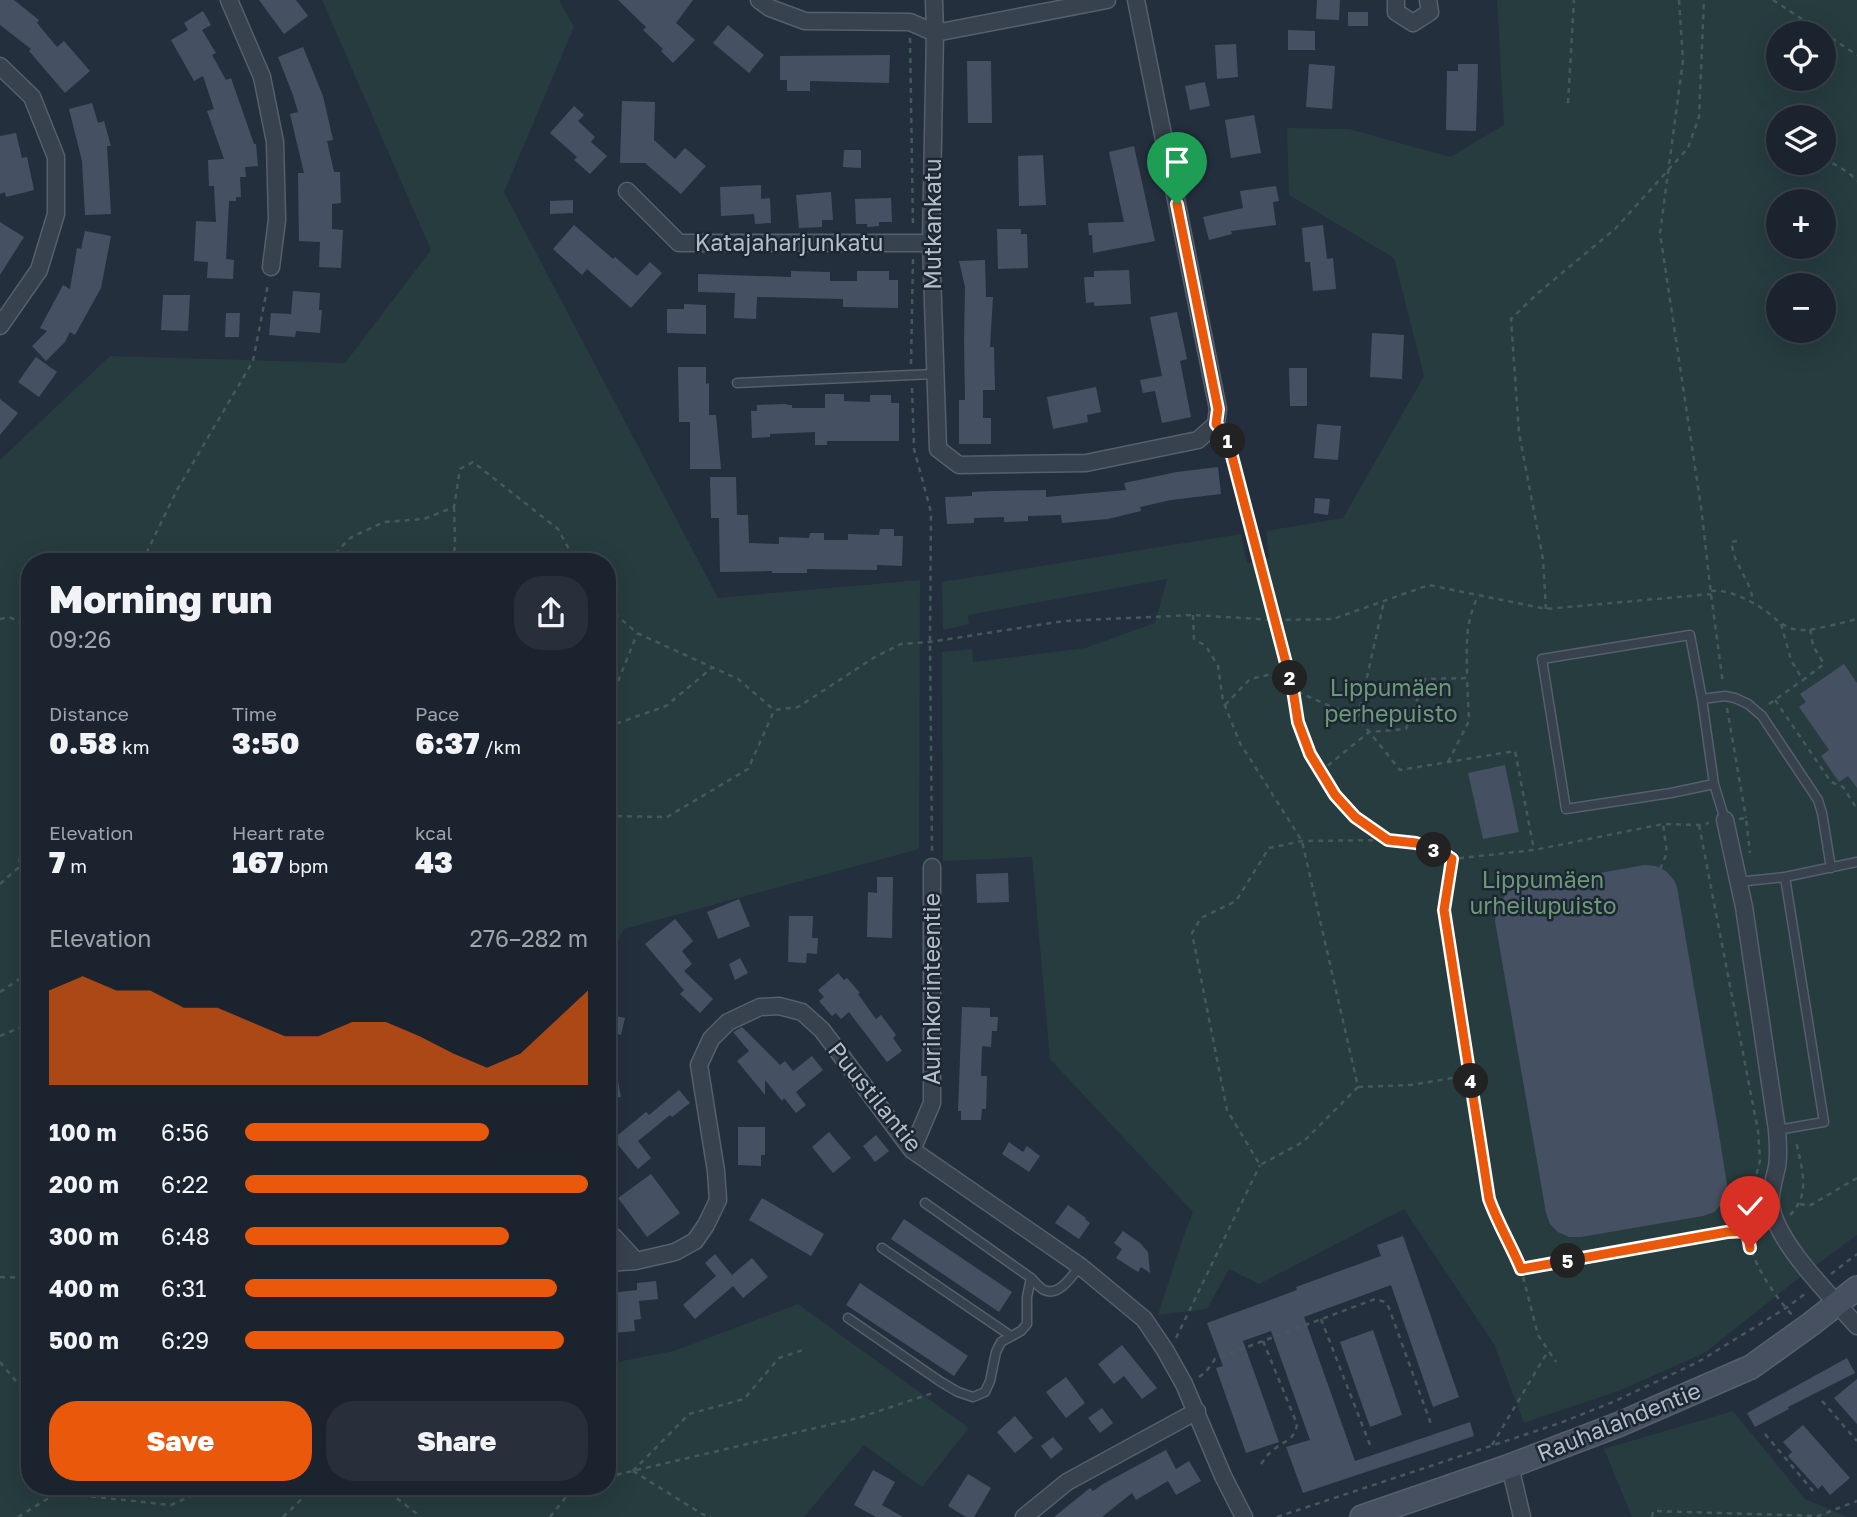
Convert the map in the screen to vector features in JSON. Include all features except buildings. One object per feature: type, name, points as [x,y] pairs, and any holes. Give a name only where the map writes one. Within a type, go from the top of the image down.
[{"type":"main road","name":"Rauhalahdentie","points":[[1362,1517],[1510,1466],[1620,1424],[1751,1367],[1857,1288]]},
{"type":"street","points":[[229,0],[262,77],[275,142],[277,220],[271,267]]},
{"type":"street","points":[[759,0],[770,8],[804,21],[909,22],[935,33],[1107,0]]},
{"type":"street","name":"Mutkankatu","points":[[934,0],[931,243],[937,449],[959,465],[1086,463],[1198,440],[1216,424]]},
{"type":"street","points":[[1136,0],[1218,409],[1216,424]]},
{"type":"street","points":[[1396,0],[1396,12],[1413,23],[1430,12],[1428,0]]},
{"type":"street","points":[[0,66],[32,96],[56,157],[56,215],[39,270],[0,326]]},
{"type":"street","name":"Katajaharjunkatu","points":[[627,191],[679,243],[931,243]]},
{"type":"street","points":[[1725,820],[1759,1005],[1777,1130],[1779,1150],[1771,1189],[1771,1205],[1775,1220],[1792,1250],[1857,1326]]},
{"type":"street","name":"Aurinkorinteentie","points":[[912,1150],[932,1103],[932,867]]},
{"type":"street","name":"Puustilantie","points":[[616,1263],[636,1262],[675,1252],[695,1241],[718,1200],[699,1065],[711,1039],[728,1022],[760,1007],[779,1006],[802,1012],[822,1030],[912,1150],[1080,1266],[1144,1319],[1184,1384],[1223,1476],[1244,1517]]},
{"type":"street","points":[[616,1239],[636,1262]]},
{"type":"street","points":[[1024,1517],[1066,1482],[1197,1412]]},
{"type":"street","points":[[1510,1466],[1522,1517]]},
{"type":"lane","points":[[737,383],[934,373]]},
{"type":"lane","points":[[1714,784],[1566,809],[1542,659],[1690,635],[1714,784],[1725,820]]},
{"type":"lane","points":[[1702,699],[1725,696],[1735,698],[1748,704],[1762,716],[1818,800],[1831,868]]},
{"type":"lane","points":[[1738,882],[1785,877],[1857,862]]},
{"type":"lane","points":[[1777,1130],[1824,1122],[1785,877]]},
{"type":"lane","points":[[925,1203],[1031,1278],[1045,1291],[1055,1291],[1063,1286],[1080,1266]]},
{"type":"lane","points":[[882,1248],[1011,1336]]},
{"type":"lane","points":[[848,1318],[949,1387],[973,1397],[985,1392],[1001,1342],[1021,1331],[1027,1324],[1027,1297],[1031,1278]]},
{"type":"path","points":[[1568,103],[1574,0]]},
{"type":"path","points":[[1679,0],[1683,60],[1660,233],[1701,507],[1725,696],[1746,818]]},
{"type":"path","points":[[1546,609],[1543,559],[1519,433],[1511,319],[1615,229],[1688,148],[1699,117],[1704,0]]},
{"type":"path","points":[[1773,0],[1856,52]]},
{"type":"path","points":[[1836,165],[1857,181]]},
{"type":"path","points":[[146,553],[177,490],[253,361],[271,267]]},
{"type":"path","points":[[1216,424],[1227,437],[1293,690],[1298,722],[1310,754],[1341,803],[1355,817],[1388,840]]},
{"type":"path","points":[[455,553],[454,506],[460,469],[473,462],[558,529],[571,553]]},
{"type":"path","points":[[336,553],[350,538],[384,522],[424,519],[454,506]]},
{"type":"path","points":[[1737,541],[1731,542],[1735,558],[1751,590],[1754,604]]},
{"type":"path","points":[[616,615],[637,633],[738,679],[774,710],[798,707],[875,657],[901,644],[1064,621],[1193,615],[1275,620],[1334,619],[1429,585],[1546,609],[1724,591],[1754,604],[1781,624],[1799,630],[1857,619]]},
{"type":"path","points":[[1448,762],[1469,721],[1466,633],[1470,613],[1478,595]]},
{"type":"path","points":[[1358,718],[1384,601]]},
{"type":"path","points":[[1193,615],[1194,639],[1206,646],[1218,666],[1225,705],[1240,743],[1301,841],[1358,1087]]},
{"type":"path","points":[[0,619],[9,617],[21,623]]},
{"type":"path","points":[[1781,624],[1790,660],[1803,680]]},
{"type":"path","points":[[1764,707],[1824,664],[1813,646],[1810,628]]},
{"type":"path","points":[[616,686],[637,633]]},
{"type":"path","points":[[616,724],[666,706],[713,667]]},
{"type":"path","points":[[1225,705],[1250,680],[1272,674],[1293,690],[1358,718],[1400,770],[1516,751],[1534,850]]},
{"type":"path","points":[[1320,772],[1369,732],[1406,729],[1424,679],[1467,678]]},
{"type":"path","points":[[1775,700],[1831,782],[1843,788],[1857,809]]},
{"type":"path","points":[[616,816],[667,817],[748,769],[774,710]]},
{"type":"path","points":[[1260,1165],[1227,1110],[1192,933],[1201,918],[1236,901],[1269,848],[1301,841],[1388,840],[1416,843],[1452,859],[1534,850],[1663,824],[1699,825],[1758,1131]]},
{"type":"path","points":[[1660,869],[1667,853],[1663,824]]},
{"type":"path","points":[[0,884],[18,868],[21,853]]},
{"type":"path","points":[[1452,859],[1444,910],[1489,1199],[1521,1269],[1538,1335],[1556,1362]]},
{"type":"path","points":[[0,992],[21,978]]},
{"type":"path","points":[[0,1035],[21,1027]]},
{"type":"path","points":[[1165,1350],[1174,1341],[1260,1165],[1303,1142],[1358,1087],[1411,1085],[1470,1075]]},
{"type":"path","points":[[1800,1204],[1809,1206],[1857,1178]]},
{"type":"path","points":[[1521,1269],[1727,1232],[1747,1231],[1750,1248],[1763,1274],[1786,1308]]},
{"type":"path","points":[[1277,1517],[1560,1423],[1613,1402],[1698,1362],[1786,1308],[1857,1254]]},
{"type":"path","points":[[0,1278],[21,1278]]},
{"type":"path","points":[[1184,1384],[1206,1373],[1215,1359],[1375,1299],[1385,1302],[1389,1308],[1431,1424]]},
{"type":"path","points":[[1321,1319],[1370,1446]]},
{"type":"path","points":[[1261,1464],[1276,1447],[1291,1439],[1296,1433],[1297,1424],[1263,1341]]},
{"type":"path","points":[[634,1471],[689,1414],[744,1399],[779,1358],[803,1350]]},
{"type":"path","points":[[1492,1445],[1548,1351]]},
{"type":"path","points":[[0,1362],[21,1387]]},
{"type":"path","points":[[616,1475],[858,1418],[949,1387]]},
{"type":"path","points":[[1822,1401],[1857,1441]]},
{"type":"path","points":[[1765,1434],[1813,1491]]},
{"type":"path","points":[[634,1471],[711,1517]]},
{"type":"path","points":[[18,1517],[54,1495]]},
{"type":"path","points":[[76,1495],[171,1505],[193,1495]]},
{"type":"path","points":[[283,1517],[306,1495]]},
{"type":"path","points":[[393,1495],[421,1517]]},
{"type":"path","points":[[550,1517],[568,1495]]},
{"type":"path","points":[[1651,1517],[1653,1511],[1818,1516],[1857,1501]]},
{"type":"green space","points":[[322,0],[559,0],[574,27],[504,192],[718,598],[920,580],[919,849],[624,929],[616,945],[616,553],[21,553],[21,1495],[616,1495],[616,1362],[674,1351],[798,1304],[969,1428],[922,1487],[864,1445],[804,1517],[0,1517],[0,460],[110,356],[345,363],[431,250]]},
{"type":"green space","name":"Lippumäen urheilupuisto","points":[[1497,0],[1857,0],[1857,1235],[1706,1352],[1621,1390],[1524,1423],[1494,1344],[1404,1209],[1259,1284],[1229,1269],[1207,1309],[1158,1315],[1193,1212],[1050,1059],[1032,857],[943,861],[942,652],[972,649],[973,662],[1085,648],[1155,623],[1167,579],[968,615],[969,624],[943,630],[942,582],[1241,534],[1247,563],[1269,558],[1266,531],[1343,518],[1424,376],[1394,258],[1289,195],[1287,128],[1349,129],[1450,157],[1504,125]]},
{"type":"green space","points":[[1733,1411],[1805,1499],[1848,1517],[1632,1517],[1604,1449]]},
{"type":"route","points":[[1177,204],[1218,409],[1216,424],[1227,437],[1293,690],[1298,722],[1310,754],[1335,795],[1355,817],[1388,840],[1416,843],[1452,859],[1444,910],[1489,1199],[1521,1269],[1727,1232],[1747,1231],[1750,1248]]},
{"type":"park label","name":"Lippumäen perhepuisto","points":[[1391,701]]}]
